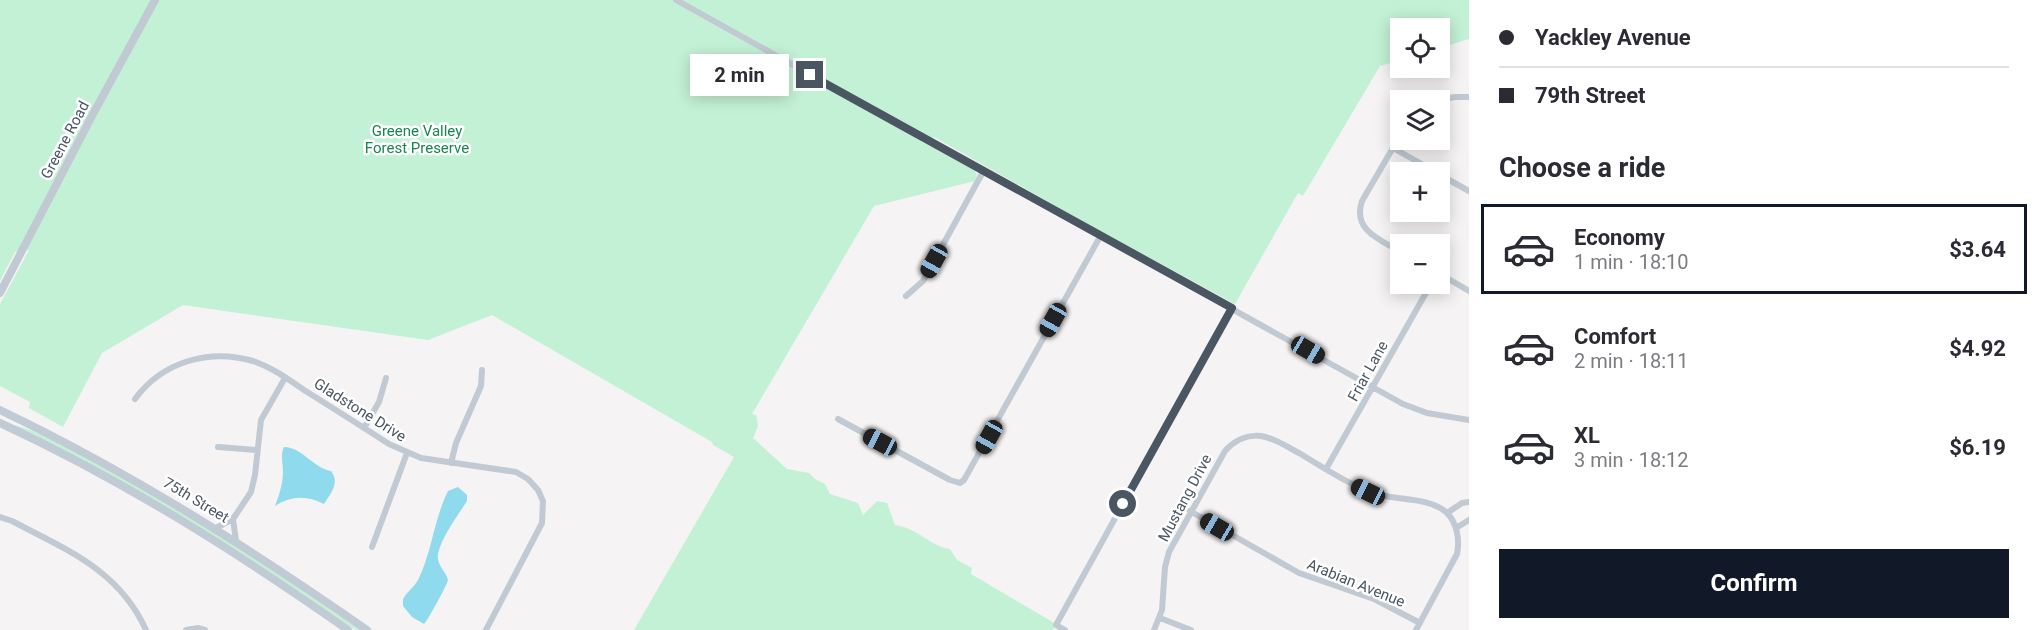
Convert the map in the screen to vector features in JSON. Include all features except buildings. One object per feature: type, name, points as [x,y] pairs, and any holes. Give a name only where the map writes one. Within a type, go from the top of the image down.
[{"type":"main road","name":"75th Street","points":[[0,411],[120,472],[216,528],[367,630]]},
{"type":"main road","name":"75th Street","points":[[0,423],[98,472],[179,518],[253,564],[348,630]]},
{"type":"street","name":"Greene Road","points":[[0,293],[155,0]]},
{"type":"street","points":[[676,0],[1410,407],[1427,413],[1469,420]]},
{"type":"street","points":[[1450,98],[1469,97]]},
{"type":"street","points":[[1390,246],[1370,234],[1362,225],[1359,215],[1362,201],[1392,150]]},
{"type":"street","points":[[1397,150],[1418,162]]},
{"type":"street","points":[[906,296],[923,281],[984,170]]},
{"type":"street","points":[[1450,181],[1469,191]]},
{"type":"street","points":[[838,419],[950,480],[960,483],[967,476],[1101,235]]},
{"type":"street","points":[[1450,280],[1469,291]]},
{"type":"street","name":"Friar Lane","points":[[1326,469],[1425,294]]},
{"type":"street","points":[[1065,630],[1056,625],[1232,308]]},
{"type":"street","name":"Gladstone Drive","points":[[135,399],[162,372],[197,357],[244,359],[265,366],[407,453],[421,458],[516,472],[533,483],[543,501],[542,523],[486,630]]},
{"type":"street","points":[[451,463],[456,442],[481,386],[482,370]]},
{"type":"street","points":[[216,528],[233,519],[250,492],[255,475],[259,428],[264,411],[285,378]]},
{"type":"street","points":[[364,428],[379,402],[386,378]]},
{"type":"street","name":"Mustang Drive","points":[[1155,630],[1160,618],[1167,560],[1173,543],[1221,456],[1233,443],[1245,437],[1260,436],[1276,441],[1368,492],[1394,499],[1428,503],[1447,513]]},
{"type":"street","points":[[218,447],[257,450]]},
{"type":"street","points":[[372,547],[407,453]]},
{"type":"street","points":[[1416,630],[1455,559],[1458,543],[1456,528],[1447,513],[1462,502],[1469,502]]},
{"type":"street","name":"Arabian Avenue","points":[[1190,511],[1309,578],[1374,600],[1420,623]]},
{"type":"street","points":[[0,517],[12,520],[83,559],[106,575],[134,606],[146,630]]},
{"type":"street","points":[[233,519],[236,541]]},
{"type":"street","points":[[1456,528],[1469,520]]},
{"type":"street","points":[[1160,618],[1191,630]]},
{"type":"street","points":[[186,630],[198,628],[205,630]]},
{"type":"green space","name":"Greene Valley Forest Preserve","points":[[0,0],[1469,0],[1469,39],[1450,45],[1450,18],[1390,18],[1390,63],[1380,66],[1303,196],[1298,193],[1235,304],[934,137],[920,141],[974,170],[977,174],[975,181],[874,206],[752,414],[756,415],[758,426],[753,438],[787,469],[809,473],[825,484],[830,494],[858,503],[863,515],[877,501],[887,503],[895,525],[911,530],[936,545],[950,549],[957,560],[972,568],[971,574],[1056,624],[1053,630],[634,630],[734,457],[713,445],[712,442],[492,315],[428,340],[183,305],[102,353],[63,427],[29,408],[30,402],[0,386],[0,304],[29,250],[15,252],[0,281]]},
{"type":"green space","points":[[14,425],[58,442],[135,484],[265,565],[360,630],[343,622],[182,517],[99,469]]},
{"type":"water","points":[[284,447],[296,450],[334,475],[335,484],[324,504],[311,499],[299,498],[287,500],[275,506],[282,481]]},
{"type":"water","points":[[458,487],[467,495],[467,501],[446,534],[438,554],[438,561],[448,580],[424,624],[412,617],[403,606],[403,599],[416,583],[423,569],[439,513],[448,491]]},
{"type":"route","points":[[810,75],[1232,308],[1123,504]]}]
